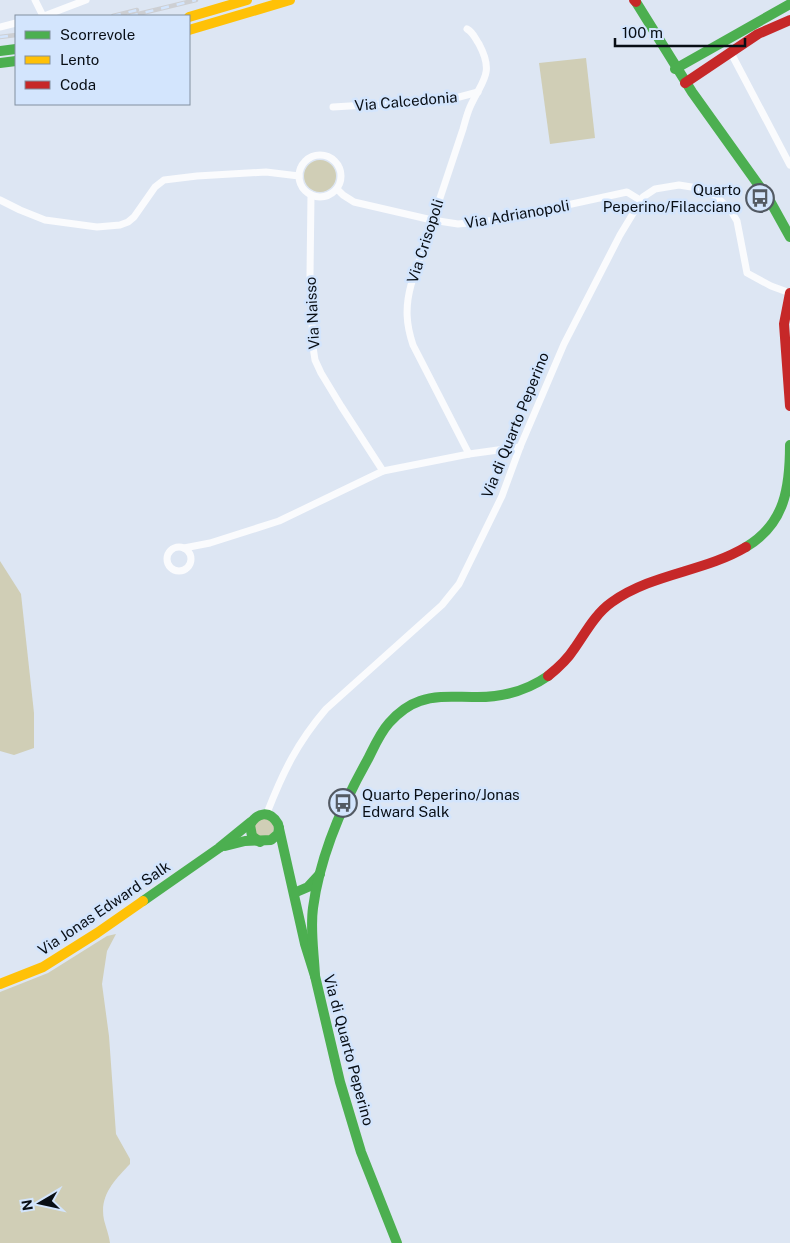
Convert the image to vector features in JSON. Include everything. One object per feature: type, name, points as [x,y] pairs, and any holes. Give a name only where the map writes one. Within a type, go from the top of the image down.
[{"type":"main road","points":[[190,17],[247,0]]},
{"type":"main road","points":[[190,30],[290,0]]},
{"type":"main road","points":[[635,1],[675,69],[767,195],[790,237]]},
{"type":"main road","points":[[675,69],[790,4]]},
{"type":"main road","points":[[685,83],[758,34],[790,20]]},
{"type":"main road","points":[[0,51],[15,49]]},
{"type":"main road","points":[[0,63],[15,61]]},
{"type":"main road","points":[[790,293],[784,324],[790,406]]},
{"type":"main road","points":[[315,976],[312,919],[320,874],[335,826],[346,800],[364,764],[390,722],[406,709],[430,698],[444,695],[491,697],[510,694],[528,688],[544,680],[558,668],[573,652],[585,631],[602,610],[613,601],[638,587],[665,576],[732,555],[755,543],[774,523],[783,505],[789,474],[790,445]]},
{"type":"main road","points":[[263,842],[276,837],[279,826],[274,817],[267,813],[257,815],[251,822],[251,834],[263,842],[275,847],[286,861]]},
{"type":"main road","name":"Via Jonas Edward Salk","points":[[0,984],[43,968],[82,943],[219,848],[251,822]]},
{"type":"main road","name":"Via di Quarto Peperino","points":[[279,826],[305,944],[315,976],[324,1023],[340,1082],[361,1152],[396,1243]]},
{"type":"main road","name":"Via Jonas Edward Salk","points":[[219,848],[237,842],[263,842]]},
{"type":"main road","points":[[294,893],[308,887],[320,874]]},
{"type":"main road","points":[[297,908],[315,895]]},
{"type":"street","points":[[35,0],[43,15]]},
{"type":"street","points":[[47,15],[86,0]]},
{"type":"street","points":[[0,26],[15,23]]},
{"type":"street","name":"Via Crisopoli","points":[[467,28],[473,34],[487,62],[485,78],[468,114],[432,220],[408,296],[406,310],[407,324],[413,345],[469,454]]},
{"type":"street","points":[[731,53],[790,165]]},
{"type":"street","name":"Via Calcedonia","points":[[333,107],[448,100],[478,92]]},
{"type":"street","points":[[318,155],[324,155],[335,161],[341,171],[337,189],[325,196],[311,195],[302,187],[299,176],[300,170],[307,160],[318,155]]},
{"type":"street","points":[[0,200],[45,220],[97,227],[120,225],[128,222],[134,217],[154,186],[164,180],[266,172],[299,176]]},
{"type":"street","points":[[640,200],[651,191],[671,186],[696,187],[711,193],[725,203],[737,221],[747,273],[771,286],[790,293]]},
{"type":"street","name":"Via Adrianopoli","points":[[337,189],[354,202],[458,224],[498,220],[628,192],[640,200]]},
{"type":"street","name":"Via Naisso","points":[[311,195],[310,275],[315,360],[320,373],[340,406],[383,471]]},
{"type":"street","name":"Via di Quarto Peperino","points":[[267,813],[288,763],[310,727],[326,709],[442,605],[459,584],[502,496],[520,447],[564,344],[640,200]]},
{"type":"street","points":[[187,550],[279,521],[383,471],[469,454],[520,447]]},
{"type":"shaded area","points":[[586,58],[595,138],[550,144],[539,63]]},
{"type":"shaded area","points":[[320,160],[331,165],[336,176],[331,187],[320,192],[309,187],[304,176],[309,165]]},
{"type":"shaded area","points":[[0,561],[21,594],[34,713],[34,748],[14,755],[0,751]]},
{"type":"shaded area","points":[[264,818],[271,821],[274,828],[271,835],[264,838],[257,835],[254,828],[257,821]]},
{"type":"shaded area","points":[[116,934],[107,951],[102,984],[109,1036],[116,1134],[130,1159],[130,1164],[110,1189],[104,1203],[104,1220],[110,1243],[0,1243],[0,992],[48,973],[107,936]]},
{"type":"railway","points":[[134,15],[196,0]]},
{"type":"railway","points":[[117,15],[137,10]]},
{"type":"railway","points":[[0,37],[15,35]]},
{"type":"traffic: fast","points":[[636,2],[692,92],[770,201],[790,237]]},
{"type":"traffic: fast","points":[[675,69],[790,4]]},
{"type":"traffic: fast","points":[[0,51],[15,49]]},
{"type":"traffic: fast","points":[[0,63],[15,61]]},
{"type":"traffic: fast","points":[[746,547],[759,538],[769,527],[783,503],[789,475],[790,445]]},
{"type":"traffic: fast","points":[[315,976],[312,916],[321,869],[333,831],[349,794],[377,740],[386,727],[403,710],[426,699],[502,695],[521,690],[548,676]]},
{"type":"traffic: fast","points":[[260,842],[252,836],[250,825],[256,817],[264,814],[271,816],[278,824],[305,944],[315,976],[340,1082],[361,1152],[397,1243]]},
{"type":"traffic: fast","points":[[143,901],[219,848],[251,822]]},
{"type":"traffic: fast","points":[[225,846],[245,841],[271,840],[278,834],[279,828]]},
{"type":"traffic: fast","points":[[294,893],[308,887],[320,874]]},
{"type":"traffic: slow","points":[[190,17],[247,0]]},
{"type":"traffic: slow","points":[[190,30],[290,0]]},
{"type":"traffic: slow","points":[[0,984],[43,967],[143,901]]},
{"type":"traffic: jam","points":[[685,83],[758,34],[790,20]]},
{"type":"traffic: jam","points":[[790,293],[784,324],[790,406]]},
{"type":"traffic: jam","points":[[548,676],[568,657],[596,618],[612,602],[628,592],[661,578],[713,562],[746,547]]},
{"type":"place","name":"Quarto Peperino/Filacciano","points":[[760,198]]},
{"type":"place","name":"Quarto Peperino/Jonas Edward Salk","points":[[343,803]]}]
